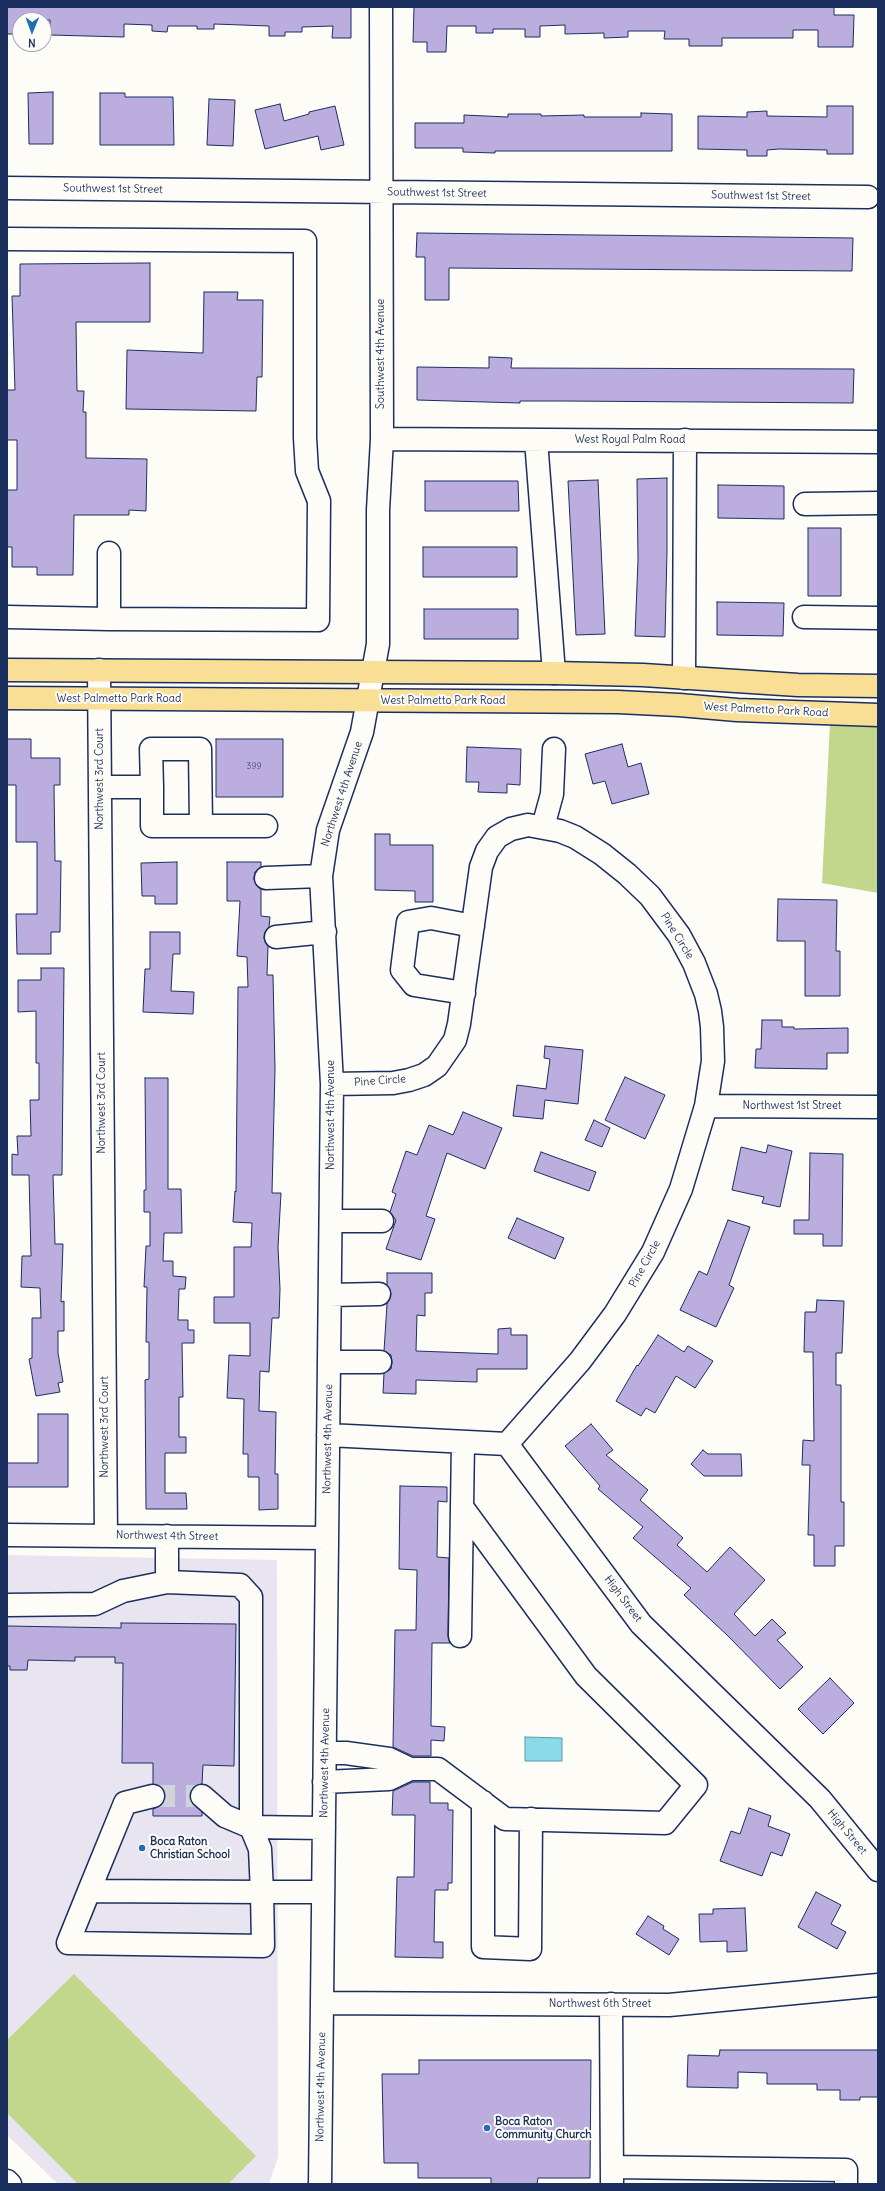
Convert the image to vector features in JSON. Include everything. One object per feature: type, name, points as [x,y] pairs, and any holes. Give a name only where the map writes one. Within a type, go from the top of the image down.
[{"type":"main road","points":[[7,670],[373,673],[554,672],[798,685],[878,686]]},
{"type":"main road","name":"West Palmetto Park Road","points":[[7,698],[618,702],[737,710],[878,714]]},
{"type":"street","name":"Southwest 4th Avenue","points":[[368,701],[378,644],[378,510],[382,439],[381,7]]},
{"type":"street","name":"Southwest 1st Street","points":[[7,188],[868,197]]},
{"type":"street","points":[[7,239],[305,241],[304,438],[307,471],[319,501],[318,620],[7,617]]},
{"type":"street","name":"West Royal Palm Road","points":[[382,439],[878,442]]},
{"type":"street","points":[[536,440],[554,672]]},
{"type":"street","points":[[684,678],[685,440]]},
{"type":"street","points":[[805,504],[878,503]]},
{"type":"street","points":[[109,553],[109,618]]},
{"type":"street","points":[[804,617],[878,618]]},
{"type":"street","name":"Northwest 3rd Court","points":[[100,670],[106,1536]]},
{"type":"street","name":"Northwest 4th Avenue","points":[[320,2184],[332,1084],[321,876],[322,860],[328,830],[362,732],[368,701]]},
{"type":"street","points":[[201,826],[200,749],[151,749],[152,826],[201,826],[266,826]]},
{"type":"street","points":[[543,827],[552,794],[554,749]]},
{"type":"street","points":[[100,787],[152,787]]},
{"type":"street","name":"Pine Circle","points":[[332,1084],[393,1083],[424,1075],[437,1066],[455,1040],[464,994],[481,867],[487,851],[497,837],[512,829],[528,825],[543,827],[575,838],[602,854],[627,874],[650,896],[679,935],[694,963],[706,994],[710,1011],[713,1061],[706,1106],[681,1189],[665,1228],[636,1282],[580,1361],[506,1444]]},
{"type":"street","points":[[266,878],[321,876]]},
{"type":"street","points":[[464,994],[414,985],[402,970],[408,922],[431,918],[473,926]]},
{"type":"street","points":[[276,937],[324,932]]},
{"type":"street","name":"Northwest 1st Street","points":[[706,1106],[878,1107]]},
{"type":"street","points":[[331,1221],[382,1221]]},
{"type":"street","points":[[330,1295],[379,1294]]},
{"type":"street","points":[[329,1362],[380,1362]]},
{"type":"street","points":[[328,1435],[506,1444]]},
{"type":"street","points":[[460,1636],[463,1442]]},
{"type":"street","name":"High Street","points":[[506,1444],[641,1624],[820,1799],[878,1870]]},
{"type":"street","points":[[325,1753],[346,1753],[389,1759],[410,1769],[438,1769],[505,1819],[665,1823],[696,1785],[586,1676],[462,1507]]},
{"type":"street","name":"Northwest 4th Street","points":[[7,1535],[327,1538]]},
{"type":"street","points":[[167,1536],[167,1582]]},
{"type":"street","points":[[7,1605],[95,1604],[123,1591],[167,1582],[240,1585],[251,1597],[251,1827],[260,1849],[263,1946],[68,1943],[125,1803],[153,1796]]},
{"type":"street","points":[[374,1757],[374,1780]]},
{"type":"street","points":[[324,1782],[389,1779],[410,1769]]},
{"type":"street","points":[[202,1796],[225,1816],[251,1827],[324,1828]]},
{"type":"street","points":[[483,1802],[483,1947],[530,1949],[531,1819]]},
{"type":"street","points":[[89,1891],[323,1892]]},
{"type":"street","name":"Northwest 6th Street","points":[[322,2003],[699,2003],[878,1985]]},
{"type":"street","points":[[611,2004],[612,2175],[846,2170],[846,2184]]},
{"type":"street","points":[[7,2181],[10,2184]]},
{"type":"shaded area","name":"Boca Raton Christian School","points":[[7,1555],[277,1560],[278,2157],[269,2184],[58,2184],[7,2135]]},
{"type":"green space","points":[[830,724],[878,724],[878,893],[822,883]]},
{"type":"green space","points":[[74,1974],[256,2156],[228,2184],[78,2184],[7,2113],[7,2040]]},
{"type":"water","points":[[525,1737],[562,1738],[562,1761],[525,1761]]},
{"type":"building","points":[[7,7],[351,7],[351,38],[332,38],[333,26],[302,27],[302,32],[285,32],[285,36],[269,36],[269,26],[214,24],[214,29],[197,29],[197,26],[168,26],[167,32],[152,31],[152,25],[124,24],[124,37],[52,35],[52,12],[12,12],[12,34],[7,34]]},
{"type":"building","points":[[414,7],[834,7],[834,15],[854,15],[853,47],[818,47],[818,30],[793,30],[793,38],[722,38],[722,46],[689,46],[689,39],[664,39],[665,31],[628,31],[628,37],[604,38],[604,33],[565,34],[565,25],[540,26],[540,37],[525,37],[525,29],[493,29],[493,33],[476,33],[476,26],[447,26],[446,52],[427,52],[427,42],[413,42]]},
{"type":"building","points":[[53,92],[53,144],[29,144],[28,93]]},
{"type":"building","points":[[100,93],[125,93],[125,97],[173,97],[174,145],[100,145]]},
{"type":"building","points":[[209,99],[235,100],[233,146],[207,145]]},
{"type":"building","points":[[280,104],[284,121],[309,114],[309,112],[335,106],[344,145],[321,150],[318,136],[265,149],[255,110]]},
{"type":"building","points":[[827,106],[853,106],[853,154],[827,154],[827,150],[779,149],[767,150],[767,156],[747,156],[747,150],[698,149],[698,116],[747,117],[747,112],[767,111],[767,116],[827,117]]},
{"type":"building","points":[[641,113],[672,114],[672,151],[495,151],[495,153],[463,152],[463,148],[415,148],[415,123],[464,123],[464,115],[508,117],[508,114],[541,114],[541,116],[584,115],[584,117],[641,117]]},
{"type":"building","points":[[417,233],[853,238],[852,271],[449,268],[449,300],[425,300],[425,257],[416,257]]},
{"type":"building","points":[[150,263],[150,322],[76,322],[77,391],[84,391],[83,412],[86,412],[86,458],[147,459],[146,511],[129,510],[129,515],[74,515],[73,575],[37,575],[37,567],[12,567],[12,547],[7,547],[7,490],[17,490],[17,440],[7,440],[7,390],[15,390],[12,296],[20,296],[20,264]]},
{"type":"building","points":[[204,292],[238,292],[237,300],[263,300],[262,377],[257,377],[256,411],[126,409],[127,350],[203,353]]},
{"type":"building","points":[[489,357],[512,358],[511,368],[854,369],[853,403],[520,401],[520,403],[417,400],[417,367],[489,368]]},
{"type":"building","points":[[667,478],[665,637],[635,636],[638,560],[637,479]]},
{"type":"building","points":[[598,480],[605,634],[576,635],[568,481]]},
{"type":"building","points":[[425,481],[518,481],[519,511],[425,511]]},
{"type":"building","points":[[718,485],[784,486],[784,519],[718,518]]},
{"type":"building","points":[[808,528],[841,528],[841,596],[808,596]]},
{"type":"building","points":[[423,547],[517,547],[517,577],[423,577]]},
{"type":"building","points":[[717,602],[784,603],[783,636],[717,635]]},
{"type":"building","points":[[424,609],[518,609],[518,639],[424,639]]},
{"type":"building","points":[[7,739],[31,739],[31,758],[60,758],[60,785],[54,785],[55,861],[61,861],[60,932],[51,932],[51,954],[17,954],[16,914],[37,914],[37,842],[16,842],[16,785],[7,785]]},
{"type":"building","points":[[216,739],[283,739],[283,797],[216,797]]},
{"type":"building","points":[[622,744],[628,767],[641,763],[649,794],[612,804],[605,781],[593,784],[585,754]]},
{"type":"building","points":[[467,747],[521,749],[520,785],[507,784],[507,793],[478,792],[479,782],[466,782]]},
{"type":"building","points":[[375,834],[390,834],[390,845],[433,845],[433,902],[415,902],[415,891],[375,890]]},
{"type":"building","points":[[177,862],[177,904],[155,904],[155,896],[142,896],[141,863]]},
{"type":"building","points":[[227,862],[261,862],[261,867],[255,872],[254,879],[256,885],[261,889],[261,916],[270,917],[269,927],[265,932],[264,938],[268,946],[267,975],[273,975],[275,1069],[272,1193],[281,1193],[278,1247],[280,1289],[279,1318],[272,1318],[269,1372],[260,1371],[259,1411],[276,1412],[275,1474],[278,1474],[278,1509],[259,1510],[259,1477],[248,1477],[248,1454],[243,1454],[244,1399],[227,1398],[229,1355],[250,1356],[250,1323],[214,1323],[214,1297],[234,1297],[234,1247],[251,1247],[252,1223],[233,1222],[235,1191],[236,1192],[238,987],[248,987],[247,957],[237,956],[240,901],[227,901]]},
{"type":"building","points":[[778,899],[837,900],[836,951],[840,951],[840,996],[805,996],[805,941],[777,941]]},
{"type":"building","points":[[150,932],[180,932],[180,954],[173,954],[171,991],[194,992],[193,1014],[143,1012],[145,969],[150,969]]},
{"type":"building","points":[[41,968],[64,968],[62,1175],[53,1175],[55,1244],[63,1244],[61,1302],[64,1301],[64,1331],[58,1331],[58,1353],[63,1382],[58,1383],[60,1392],[36,1396],[29,1359],[32,1358],[32,1318],[41,1318],[40,1288],[21,1287],[22,1256],[31,1256],[29,1175],[12,1175],[12,1154],[18,1155],[17,1136],[31,1136],[30,1100],[39,1100],[39,1063],[36,1063],[36,1011],[18,1012],[18,980],[41,980]]},
{"type":"building","points":[[762,1020],[782,1020],[782,1027],[794,1027],[794,1029],[848,1028],[848,1053],[827,1053],[827,1069],[755,1068],[756,1049],[761,1049]]},
{"type":"building","points":[[545,1046],[583,1050],[578,1104],[545,1100],[543,1119],[513,1116],[517,1085],[546,1089],[550,1059],[544,1058]]},
{"type":"building","points":[[625,1077],[665,1095],[645,1139],[605,1120]]},
{"type":"building","points":[[145,1078],[168,1078],[168,1189],[181,1189],[182,1233],[164,1233],[163,1261],[173,1261],[173,1276],[186,1277],[185,1289],[179,1289],[178,1320],[188,1320],[188,1330],[194,1330],[194,1343],[182,1343],[183,1397],[179,1397],[179,1437],[186,1437],[186,1453],[165,1453],[165,1493],[186,1493],[187,1509],[146,1509],[145,1380],[149,1379],[149,1342],[146,1342],[147,1287],[144,1287],[146,1246],[150,1246],[150,1212],[144,1212],[144,1190],[146,1190]]},
{"type":"building","points":[[463,1112],[502,1128],[485,1169],[447,1153],[426,1216],[435,1219],[421,1260],[386,1249],[396,1220],[390,1212],[396,1194],[392,1192],[406,1151],[417,1155],[429,1125],[453,1135]]},
{"type":"building","points":[[594,1120],[610,1128],[602,1147],[585,1140]]},
{"type":"building","points":[[768,1145],[792,1151],[780,1207],[762,1203],[764,1197],[732,1190],[741,1147],[766,1153]]},
{"type":"building","points":[[541,1152],[596,1172],[589,1191],[534,1171]]},
{"type":"building","points":[[810,1153],[843,1154],[842,1246],[823,1246],[823,1234],[794,1234],[794,1220],[809,1220]]},
{"type":"building","points":[[517,1218],[564,1238],[555,1259],[508,1238]]},
{"type":"building","points":[[728,1220],[750,1227],[729,1285],[734,1288],[716,1327],[680,1310],[699,1271],[707,1275]]},
{"type":"building","points":[[387,1273],[432,1273],[432,1293],[425,1293],[425,1316],[417,1315],[416,1351],[498,1354],[498,1329],[511,1328],[511,1335],[527,1335],[527,1369],[477,1369],[477,1382],[416,1380],[416,1394],[383,1393],[384,1373],[391,1369],[392,1362],[391,1355],[384,1351],[387,1304],[391,1294],[387,1285]]},
{"type":"building","points":[[817,1300],[844,1301],[842,1353],[836,1353],[836,1385],[841,1385],[841,1502],[844,1502],[844,1546],[835,1546],[835,1566],[814,1566],[814,1535],[808,1535],[810,1465],[802,1465],[803,1440],[814,1441],[813,1352],[804,1352],[805,1312],[816,1312]]},
{"type":"building","points":[[658,1335],[684,1352],[688,1346],[713,1361],[695,1388],[676,1376],[655,1413],[646,1408],[641,1416],[616,1401],[637,1365],[638,1366]]},
{"type":"building","points":[[38,1414],[68,1414],[68,1487],[7,1487],[7,1463],[38,1463]]},
{"type":"building","points":[[591,1424],[613,1450],[606,1455],[648,1490],[640,1500],[683,1538],[677,1545],[707,1572],[730,1547],[765,1580],[734,1614],[755,1636],[772,1619],[786,1633],[777,1640],[803,1667],[780,1689],[727,1635],[684,1595],[691,1588],[633,1538],[643,1527],[598,1489],[600,1486],[565,1446]]},
{"type":"building","points":[[703,1450],[708,1454],[741,1454],[742,1476],[704,1476],[691,1464]]},
{"type":"building","points":[[400,1486],[447,1487],[447,1502],[438,1501],[437,1557],[449,1558],[448,1636],[450,1643],[432,1643],[431,1726],[445,1727],[444,1741],[431,1740],[431,1756],[413,1756],[393,1747],[395,1630],[416,1630],[417,1570],[399,1569]]},
{"type":"building","name":"Boca Raton Christian School","points":[[121,1623],[236,1624],[234,1766],[203,1765],[202,1784],[193,1788],[190,1794],[190,1800],[202,1812],[202,1816],[153,1816],[153,1809],[162,1805],[165,1793],[162,1787],[153,1784],[153,1763],[122,1763],[123,1663],[115,1663],[115,1657],[75,1657],[75,1661],[28,1660],[27,1670],[10,1670],[10,1666],[7,1666],[7,1626],[121,1628]]},
{"type":"building","points":[[830,1678],[854,1703],[823,1734],[798,1709]]},
{"type":"building","points":[[413,1782],[430,1782],[430,1803],[448,1803],[448,1810],[453,1810],[452,1883],[448,1883],[448,1890],[435,1890],[434,1942],[443,1942],[443,1958],[395,1957],[397,1877],[414,1877],[415,1815],[392,1815],[393,1791]]},
{"type":"building","points":[[749,1808],[771,1816],[768,1826],[790,1834],[782,1856],[771,1852],[762,1876],[720,1861],[731,1831],[740,1834]]},
{"type":"building","points":[[816,1892],[841,1905],[831,1924],[846,1932],[837,1949],[798,1927]]},
{"type":"building","points":[[745,1908],[747,1951],[727,1952],[727,1941],[700,1942],[699,1914],[713,1914],[713,1909]]},
{"type":"building","points":[[648,1916],[664,1926],[663,1929],[679,1939],[669,1955],[636,1934]]},
{"type":"building","points":[[720,2050],[878,2050],[878,2097],[860,2097],[860,2100],[840,2100],[840,2090],[817,2090],[817,2084],[767,2084],[767,2073],[738,2072],[738,2088],[687,2087],[688,2055],[719,2056]]},
{"type":"building","name":"Boca Raton Community Church","points":[[419,2060],[591,2060],[590,2178],[538,2178],[537,2184],[491,2184],[491,2178],[418,2178],[418,2163],[384,2163],[382,2074],[419,2074]]},
{"type":"tunnel","points":[[153,1796],[202,1796]]},
{"type":"place","name":"Boca Raton Christian School","points":[[142,1848]]},
{"type":"place","name":"Boca Raton Community Church","points":[[487,2128]]}]
